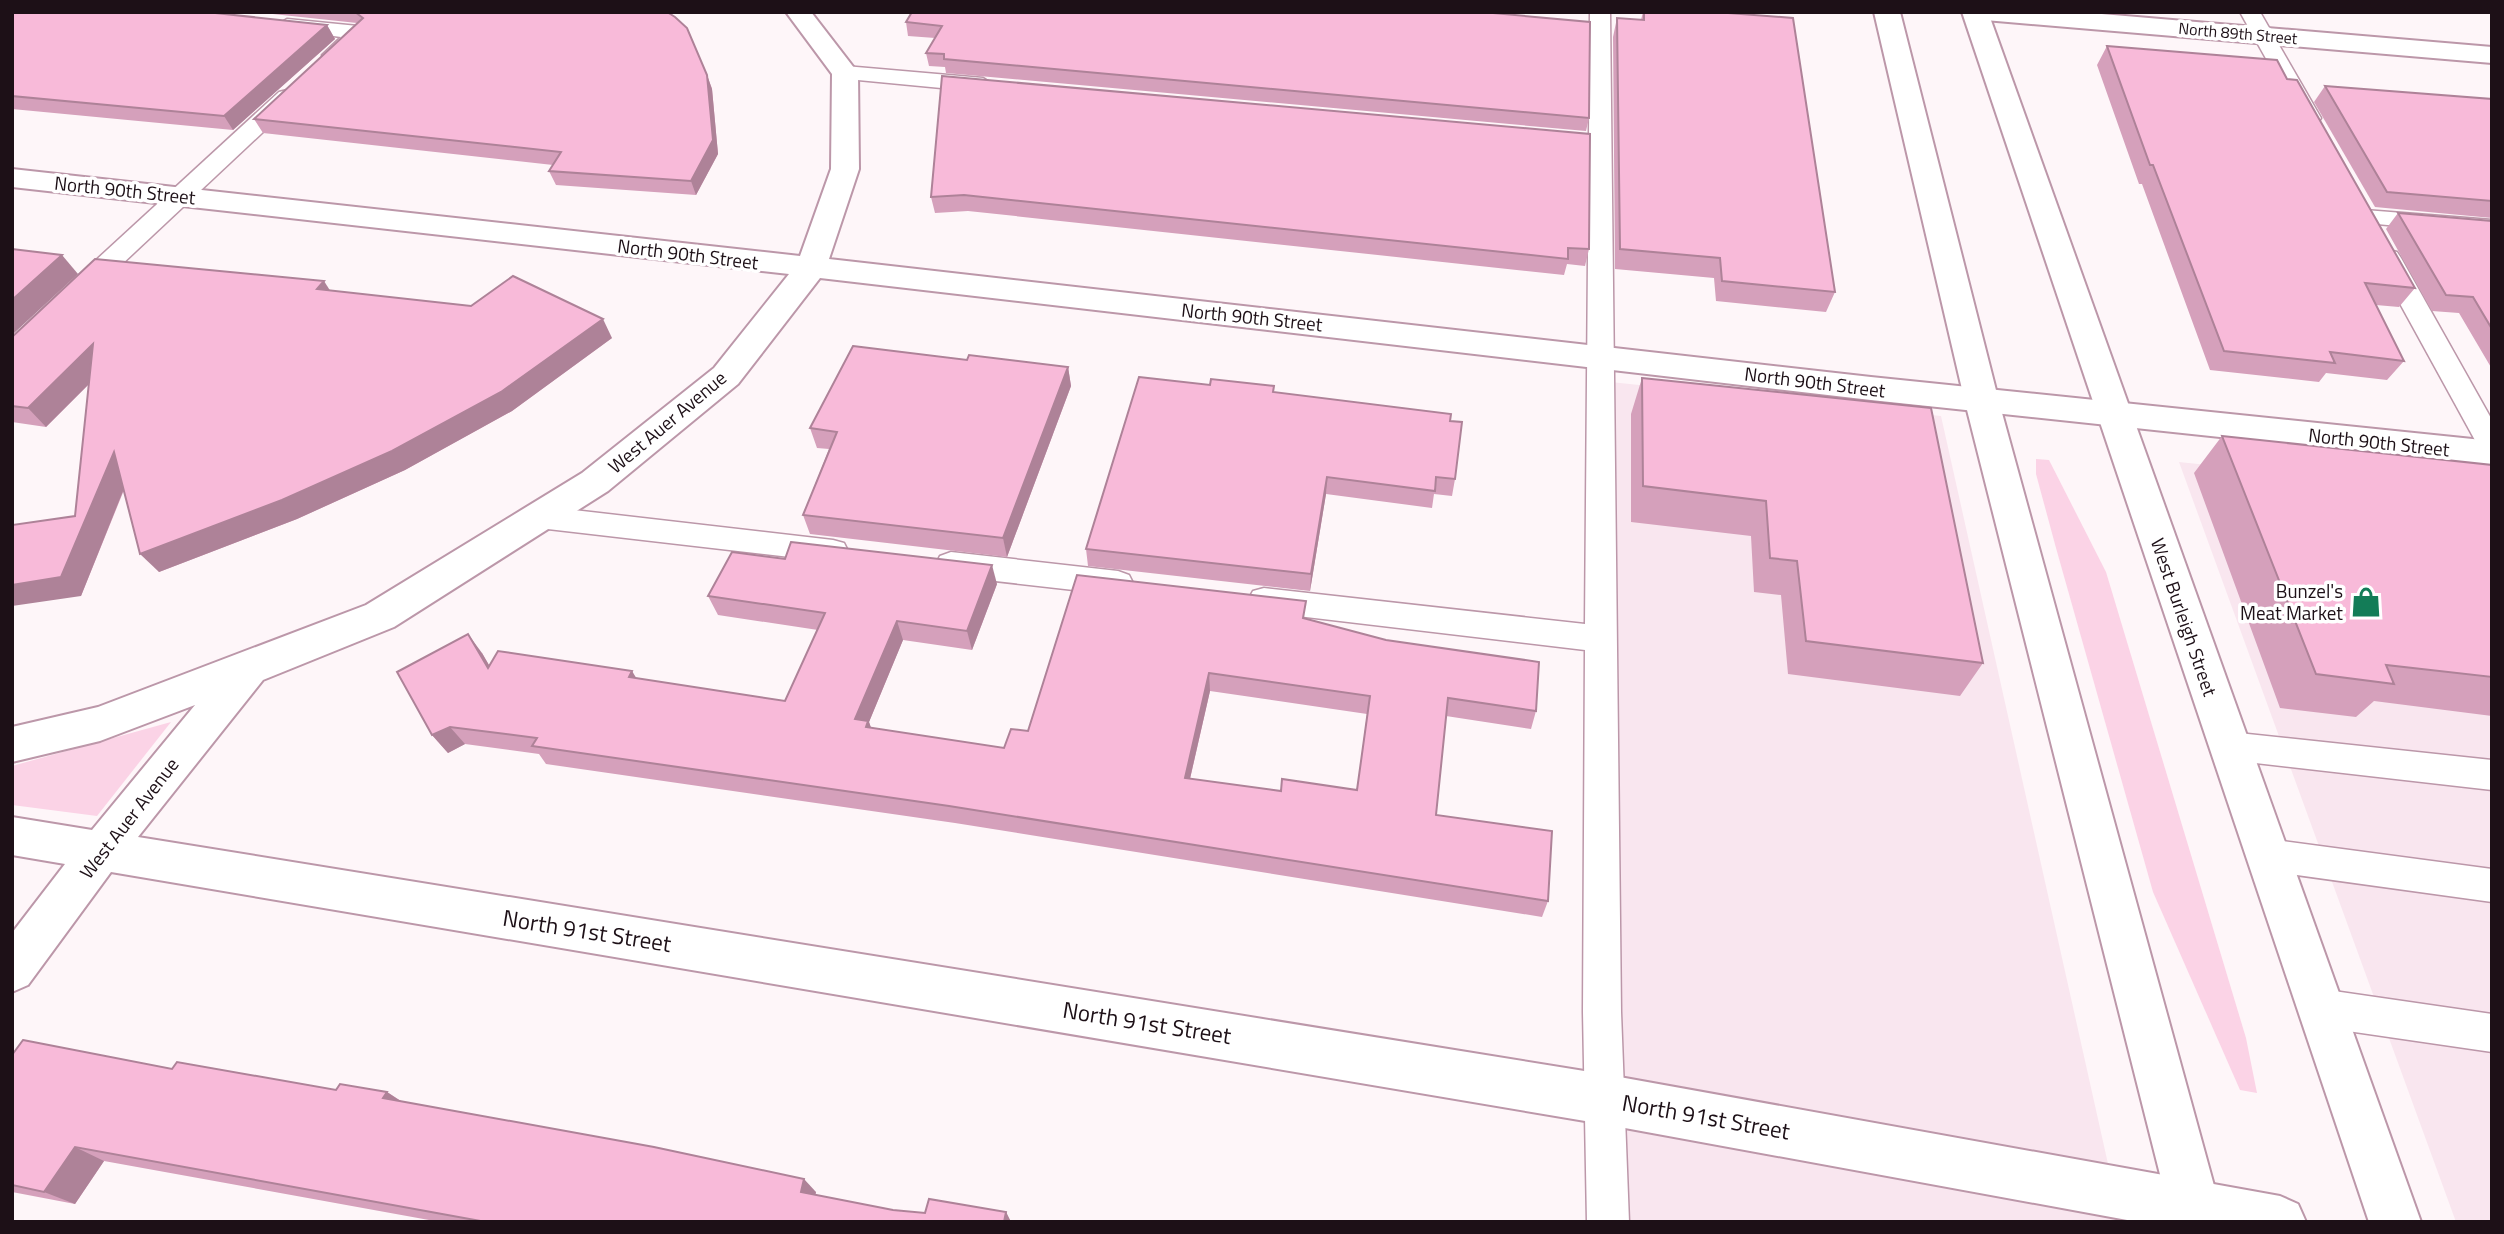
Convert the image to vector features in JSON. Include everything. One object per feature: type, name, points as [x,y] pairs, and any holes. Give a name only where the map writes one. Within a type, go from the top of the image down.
[{"type":"street","points":[[798,12],[845,73]]},
{"type":"street","points":[[1887,12],[1982,402],[2196,1214]]},
{"type":"street","name":"West Burleigh Street","points":[[1975,12],[2395,1222]]},
{"type":"street","name":"North 89th Street","points":[[1984,12],[2492,55]]},
{"type":"street","name":"West Auer Avenue","points":[[12,746],[100,724],[249,669],[380,616],[595,482],[726,376],[811,268],[845,169],[845,73]]},
{"type":"street","name":"North 90th Street","points":[[12,178],[1600,355],[1982,402],[2492,454]]},
{"type":"street","name":"West Auer Avenue","points":[[12,970],[102,850],[249,669]]},
{"type":"street","name":"North 91st Street","points":[[12,836],[1603,1099],[2196,1214],[2280,1222]]},
{"type":"lane","points":[[1600,12],[1586,140],[1600,355],[1603,1099],[1608,1222]]},
{"type":"lane","points":[[2250,12],[2320,135]]},
{"type":"lane","points":[[62,307],[178,196],[358,32],[261,22]]},
{"type":"lane","points":[[845,73],[1008,88]]},
{"type":"lane","points":[[2352,193],[2492,446]]},
{"type":"lane","points":[[2365,217],[2492,229]]},
{"type":"lane","points":[[539,517],[855,554]]},
{"type":"lane","points":[[924,561],[1145,587]]},
{"type":"lane","points":[[1242,598],[1601,639]]},
{"type":"lane","points":[[2229,746],[2492,775]]},
{"type":"lane","points":[[2267,855],[2492,886]]},
{"type":"lane","points":[[2320,1008],[2492,1033]]},
{"type":"shaded area","points":[[1591,380],[1941,416],[2121,1222],[1590,1222]]},
{"type":"shaded area","points":[[2036,459],[2049,460],[2106,572],[2246,1038],[2257,1093],[2240,1090],[2153,892],[2036,474]]},
{"type":"shaded area","points":[[2179,462],[2492,495],[2492,1222],[2456,1222]]},
{"type":"shaded area","points":[[171,722],[97,816],[12,805],[12,766]]},
{"type":"building","points":[[12,12],[206,12],[327,25],[224,116],[12,96]]},
{"type":"building","points":[[355,12],[667,12],[687,28],[707,75],[713,140],[691,181],[549,171],[561,152],[254,119],[363,18]]},
{"type":"building","points":[[912,12],[1482,12],[1590,22],[1589,118],[944,59],[944,54],[926,53],[942,26],[906,22]]},
{"type":"building","points":[[1644,12],[1715,12],[1793,18],[1835,292],[1722,281],[1720,258],[1620,249],[1617,18],[1644,20]]},
{"type":"building","points":[[2107,46],[2277,60],[2287,79],[2297,80],[2415,288],[2365,283],[2404,361],[2330,352],[2335,363],[2224,351],[2153,165],[2150,165]]},
{"type":"building","points":[[942,76],[1590,134],[1589,249],[1568,248],[1568,259],[964,195],[931,197]]},
{"type":"building","points":[[2325,86],[2492,99],[2492,201],[2387,192]]},
{"type":"building","points":[[2398,213],[2492,221],[2492,329],[2473,297],[2446,295]]},
{"type":"building","points":[[12,249],[62,255],[12,300]]},
{"type":"building","points":[[95,259],[324,281],[317,289],[471,306],[513,276],[603,319],[501,392],[392,451],[282,500],[140,554],[114,452],[61,577],[12,585],[12,525],[75,516],[93,344],[28,408],[12,406],[12,337]]},
{"type":"building","points":[[853,346],[967,360],[969,355],[1068,367],[1003,538],[803,515],[837,432],[810,428]]},
{"type":"building","points":[[1139,377],[1210,385],[1211,379],[1274,386],[1273,392],[1451,414],[1450,421],[1462,422],[1455,479],[1436,477],[1435,491],[1327,477],[1311,574],[1086,549]]},
{"type":"building","points":[[1642,378],[1931,408],[1983,663],[1806,641],[1797,561],[1770,558],[1766,501],[1643,486]]},
{"type":"building","name":"Bunzel's Meat Market","points":[[2222,436],[2492,465],[2492,677],[2386,665],[2394,684],[2316,674]]},
{"type":"building","points":[[791,542],[992,565],[967,631],[897,621],[855,719],[868,721],[866,727],[1004,748],[1011,729],[1028,731],[1077,575],[1306,601],[1303,618],[1386,640],[1539,662],[1536,711],[1448,698],[1436,815],[1552,831],[1548,901],[949,806],[532,746],[537,738],[450,727],[432,735],[397,672],[468,634],[488,668],[498,651],[632,671],[629,677],[785,701],[825,613],[708,596],[732,552],[785,559]],"holes":[[[1209,673],[1370,696],[1357,790],[1282,779],[1281,791],[1185,778]]]},
{"type":"building","points":[[23,1040],[172,1069],[177,1062],[336,1090],[340,1084],[387,1092],[383,1098],[654,1147],[804,1179],[801,1192],[893,1210],[925,1213],[929,1199],[1006,1212],[1004,1222],[486,1222],[75,1147],[44,1192],[12,1185],[12,1055]]},
{"type":"place","name":"Bunzel's Meat Market","points":[[2366,602]]}]
